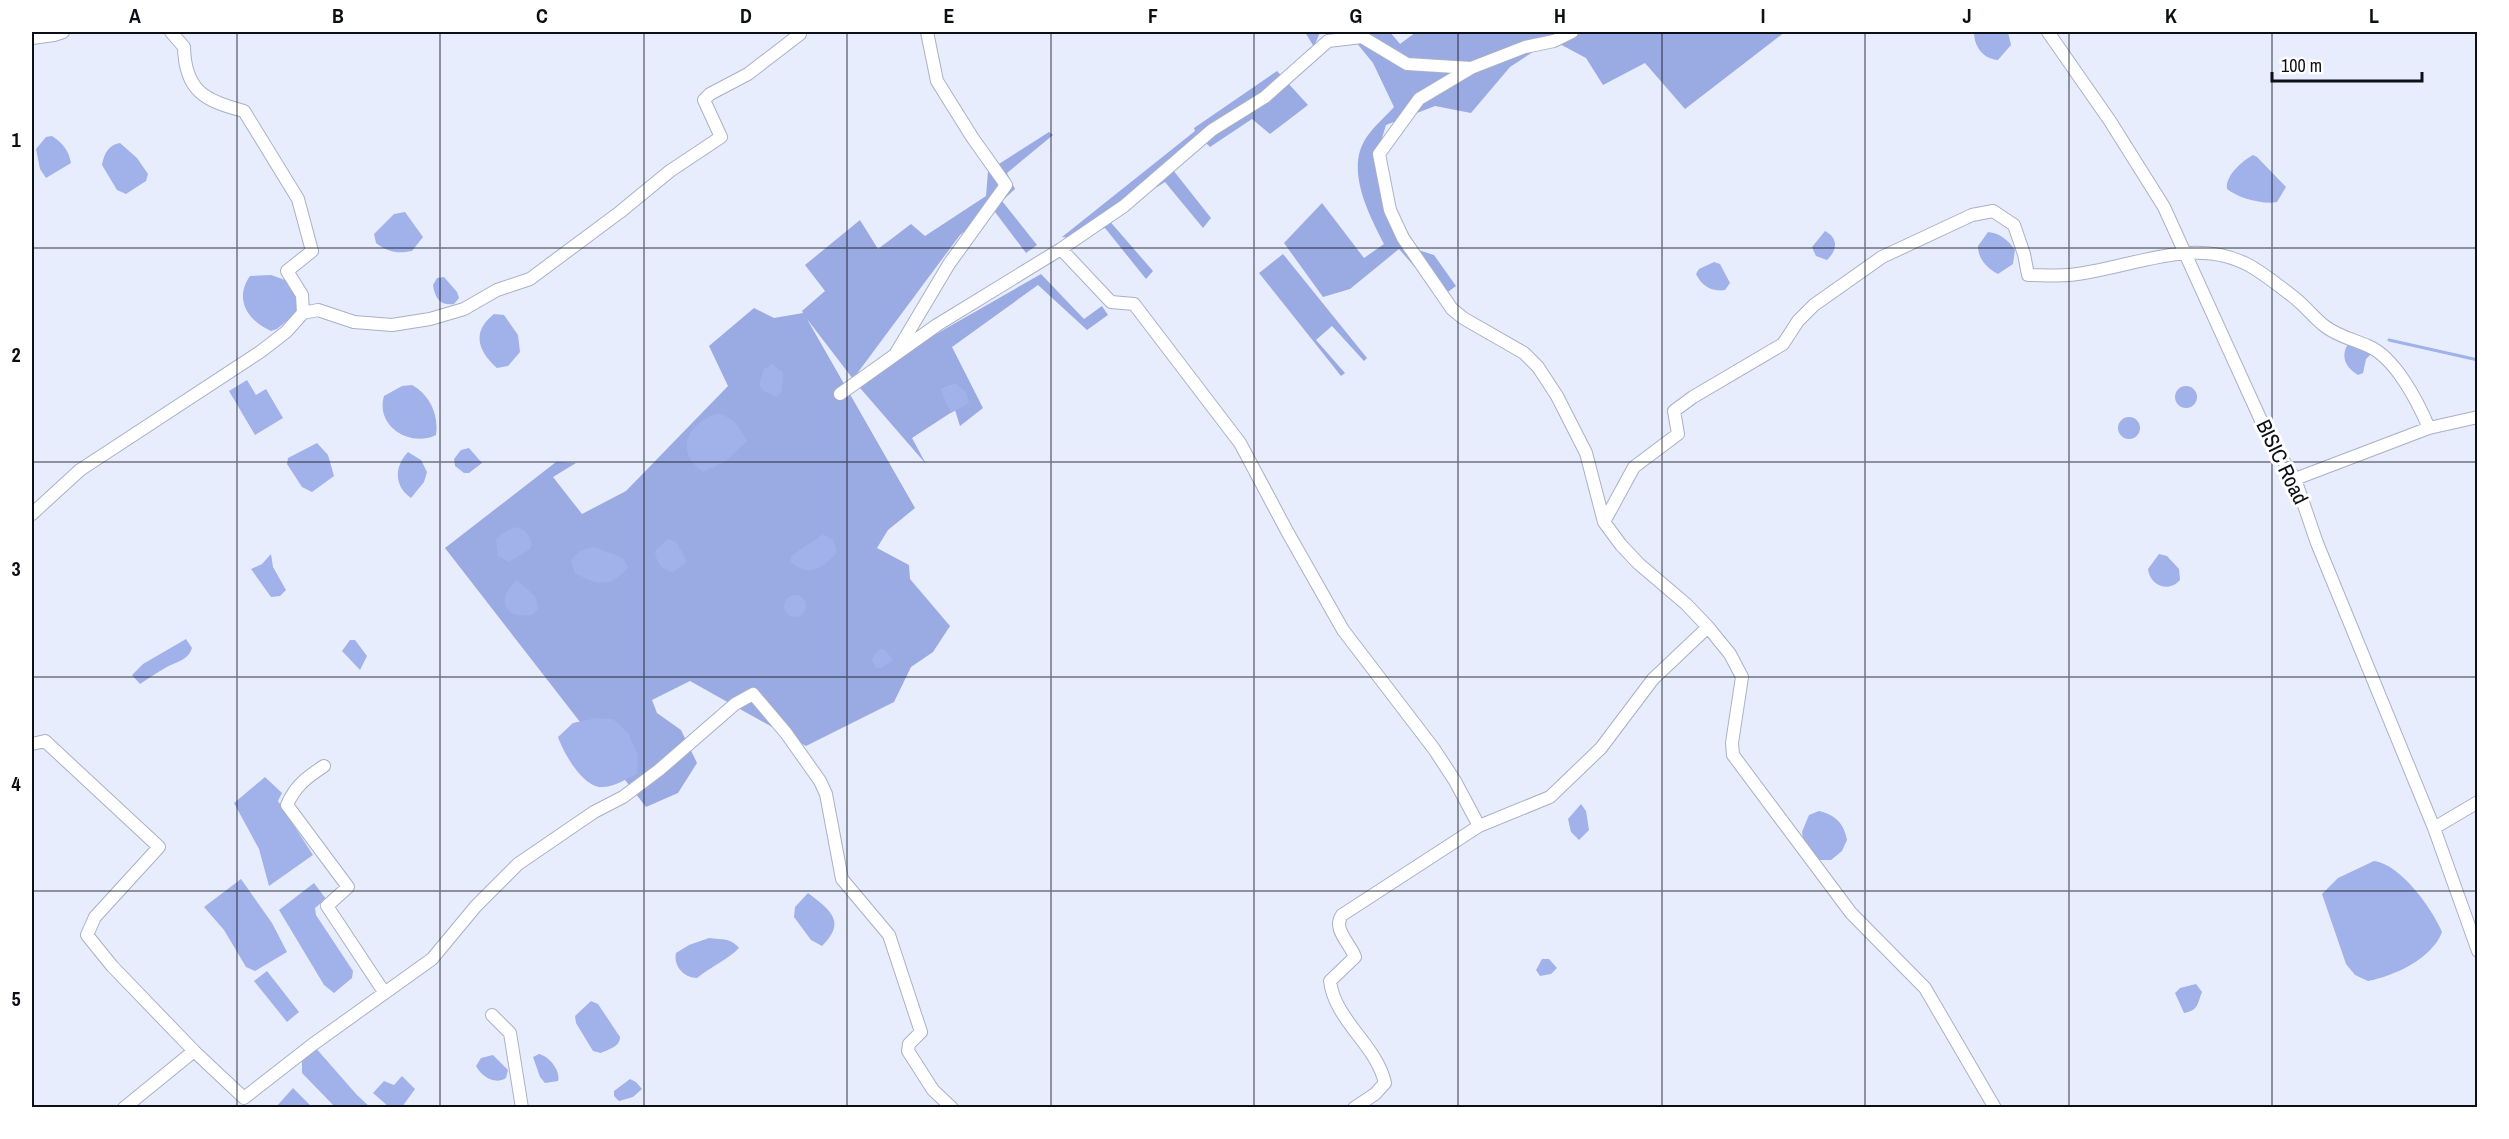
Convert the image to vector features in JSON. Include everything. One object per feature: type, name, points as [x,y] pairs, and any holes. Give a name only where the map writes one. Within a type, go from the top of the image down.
[{"type":"street","points":[[32,38],[63,32]]},
{"type":"street","points":[[171,32],[184,46],[184,63],[196,89],[216,104],[244,111],[298,199],[312,251],[287,272],[302,296],[303,313]]},
{"type":"street","points":[[32,511],[80,471],[260,352],[286,332],[303,313],[318,310],[354,322],[392,325],[430,319],[464,309],[497,290],[530,279],[620,212],[670,171],[721,137],[704,100],[710,94],[768,61],[800,34],[797,32]]},
{"type":"street","points":[[894,356],[949,264],[1006,185],[937,81],[927,32]]},
{"type":"street","points":[[1319,32],[1328,42]]},
{"type":"street","points":[[1572,32],[1554,41],[1525,47],[1471,69],[1419,99],[1379,154],[1390,210],[1403,238],[1457,314],[1524,353],[1538,367],[1557,396],[1586,453],[1604,522],[1639,564],[1686,604],[1708,627],[1730,654],[1742,677],[1732,743],[1733,755],[1851,913],[1925,988],[1995,1107]]},
{"type":"street","name":"BISIC Road","points":[[2048,32],[2110,121],[2164,207],[2269,438],[2295,478],[2317,543],[2434,828],[2458,902],[2478,951]]},
{"type":"street","points":[[840,394],[937,325],[1061,249],[1124,206],[1212,130],[1265,97],[1328,42],[1362,37],[1407,64],[1471,69]]},
{"type":"street","points":[[1604,522],[1634,467],[1678,434],[1674,411],[1693,397],[1784,344],[1798,321],[1814,305],[1882,257],[1972,214],[1993,211],[2014,225],[2024,254],[2028,275],[2069,275],[2158,256],[2202,253],[2231,258],[2251,267],[2296,299],[2328,328],[2380,353],[2405,384],[2429,428]]},
{"type":"street","points":[[1061,249],[1111,302],[1134,304],[1240,443],[1343,630],[1434,749],[1455,781],[1479,826]]},
{"type":"street","points":[[2295,478],[2429,428],[2478,417]]},
{"type":"street","points":[[1354,1107],[1375,1094],[1386,1083],[1383,1072],[1332,996],[1330,981],[1355,957],[1350,944],[1339,931],[1339,920],[1342,915],[1479,826],[1550,797],[1601,748],[1653,678],[1708,627]]},
{"type":"street","points":[[32,744],[45,741],[159,847],[95,917],[87,935],[112,966],[194,1051],[244,1098],[384,992],[432,959],[477,906],[518,864],[594,812],[622,797],[659,770],[735,704],[753,694],[786,733],[820,781],[826,794],[842,879],[889,935],[921,1032],[909,1044],[908,1051],[933,1090],[952,1107]]},
{"type":"street","points":[[324,766],[294,790],[287,805],[348,887],[327,906],[384,992]]},
{"type":"street","points":[[2434,828],[2478,802]]},
{"type":"street","points":[[492,1015],[510,1033],[522,1107]]},
{"type":"street","points":[[124,1107],[194,1051]]},
{"type":"shaded area","points":[[1305,32],[1320,32],[1314,47]]},
{"type":"shaded area","points":[[1320,32],[1390,32],[1400,44],[1416,32],[1571,32],[1548,42],[1510,67],[1471,113],[1435,106],[1386,125],[1376,157],[1385,178],[1382,202],[1392,224],[1408,232],[1415,249],[1434,255],[1456,286],[1441,297],[1399,249],[1350,289],[1323,297],[1284,243],[1322,203],[1364,258],[1384,244],[1366,206],[1358,164],[1360,151],[1366,138],[1394,107],[1373,63],[1351,36]]},
{"type":"shaded area","points":[[1579,32],[1785,32],[1685,109],[1645,63],[1603,85],[1586,58],[1556,42]]},
{"type":"shaded area","points":[[1974,32],[2008,32],[2011,45],[1998,60],[1993,59],[1980,51]]},
{"type":"shaded area","points":[[1277,71],[1308,105],[1270,134],[1252,119],[1210,147],[1206,143],[1173,170],[1211,218],[1203,228],[1165,182],[1107,218],[1153,271],[1146,279],[1105,228],[1072,238],[1062,237],[1195,131],[1194,128]]},
{"type":"shaded area","points":[[1049,132],[1053,135],[1007,173],[1015,189],[1002,201],[1037,245],[1026,253],[992,208],[960,235],[853,379],[807,319],[915,508],[888,530],[877,548],[909,565],[910,579],[950,626],[933,652],[911,667],[894,702],[806,746],[690,681],[652,700],[657,713],[681,730],[697,763],[678,793],[646,807],[445,548],[556,462],[576,463],[553,477],[582,514],[626,491],[728,386],[709,346],[754,308],[774,318],[803,313],[802,311],[825,291],[805,265],[860,220],[878,249],[911,224],[925,236],[986,196],[988,171]]},
{"type":"shaded area","points":[[52,136],[65,148],[71,163],[46,178],[40,169],[36,149],[46,137]]},
{"type":"shaded area","points":[[120,143],[137,158],[148,174],[146,181],[126,194],[117,190],[102,165],[107,151]]},
{"type":"shaded area","points":[[2253,155],[2286,187],[2277,202],[2251,200],[2227,189],[2231,174]]},
{"type":"shaded area","points":[[405,212],[423,237],[412,251],[393,252],[376,243],[374,234],[394,214]]},
{"type":"shaded area","points":[[1825,231],[1833,237],[1835,245],[1833,253],[1827,260],[1816,256],[1812,247]]},
{"type":"shaded area","points":[[1988,232],[2003,238],[2015,250],[2013,264],[1998,274],[1984,263],[1978,251],[1978,246]]},
{"type":"shaded area","points":[[1283,254],[1367,358],[1364,361],[1332,326],[1316,340],[1345,373],[1341,376],[1259,273]]},
{"type":"shaded area","points":[[1714,262],[1720,264],[1730,283],[1725,290],[1708,287],[1696,274],[1699,269]]},
{"type":"shaded area","points":[[1041,274],[1084,319],[1102,306],[1108,315],[1087,330],[1038,285],[952,347],[983,408],[960,426],[955,410],[912,438],[926,464],[854,381]]},
{"type":"shaded area","points":[[271,275],[288,281],[297,296],[301,309],[277,329],[271,331],[250,315],[243,301],[243,293],[250,276]]},
{"type":"shaded area","points":[[444,277],[457,292],[459,298],[454,304],[445,304],[435,294],[433,285],[437,278]]},
{"type":"shaded area","points":[[494,314],[504,315],[518,335],[520,352],[508,366],[497,368],[485,355],[480,341],[482,328]]},
{"type":"shaded area","points":[[2348,344],[2371,354],[2366,359],[2363,373],[2358,375],[2347,366],[2344,353]]},
{"type":"shaded area","points":[[772,364],[783,373],[782,390],[778,397],[763,391],[759,384],[764,369]]},
{"type":"shaded area","points":[[247,380],[256,395],[266,389],[283,418],[255,435],[229,391]]},
{"type":"shaded area","points":[[955,383],[966,392],[969,403],[951,413],[940,389]]},
{"type":"shaded area","points":[[412,385],[424,394],[432,406],[436,420],[436,435],[416,439],[406,436],[397,432],[385,417],[384,396],[402,386]]},
{"type":"shaded area","points":[[2186,386],[2194,389],[2197,397],[2194,405],[2186,408],[2178,405],[2175,397],[2178,389]]},
{"type":"shaded area","points":[[718,413],[736,423],[747,441],[726,461],[703,472],[688,455],[688,438],[699,423]]},
{"type":"shaded area","points":[[2129,417],[2137,420],[2140,428],[2137,436],[2129,439],[2121,436],[2118,428],[2121,420]]},
{"type":"shaded area","points":[[317,443],[328,455],[334,476],[312,492],[302,487],[287,464],[288,458]]},
{"type":"shaded area","points":[[469,448],[482,463],[469,473],[464,473],[455,466],[454,459],[461,450]]},
{"type":"shaded area","points":[[408,452],[421,460],[427,472],[424,482],[411,498],[401,488],[398,476],[400,464]]},
{"type":"shaded area","points":[[515,527],[526,532],[532,544],[530,549],[509,562],[498,556],[496,540],[501,534]]},
{"type":"shaded area","points":[[823,534],[833,540],[837,552],[827,563],[810,570],[797,567],[791,562],[791,556]]},
{"type":"shaded area","points":[[668,539],[677,543],[687,562],[673,572],[660,565],[655,551]]},
{"type":"shaded area","points":[[595,547],[623,558],[628,567],[616,579],[604,583],[575,573],[571,562],[575,555]]},
{"type":"shaded area","points":[[271,554],[273,567],[286,590],[280,596],[271,597],[251,569],[262,564]]},
{"type":"shaded area","points":[[2159,554],[2167,556],[2179,569],[2180,580],[2176,584],[2161,586],[2149,575],[2148,569]]},
{"type":"shaded area","points":[[517,580],[536,597],[538,608],[534,614],[516,615],[506,607],[506,594]]},
{"type":"shaded area","points":[[795,595],[803,598],[806,606],[803,614],[795,617],[787,614],[784,606],[787,598]]},
{"type":"shaded area","points":[[186,639],[192,648],[188,656],[140,684],[132,675],[143,664]]},
{"type":"shaded area","points":[[350,640],[355,640],[367,656],[360,670],[342,651]]},
{"type":"shaded area","points":[[884,649],[893,660],[882,668],[876,668],[872,659],[878,650]]},
{"type":"shaded area","points":[[596,718],[613,719],[628,733],[638,755],[637,774],[606,787],[595,786],[581,776],[569,760],[558,737],[573,723]]},
{"type":"shaded area","points":[[265,777],[282,793],[278,801],[313,855],[269,886],[259,849],[234,803]]},
{"type":"shaded area","points":[[1581,804],[1586,811],[1589,830],[1579,840],[1571,832],[1568,819]]},
{"type":"shaded area","points":[[1819,811],[1835,818],[1846,834],[1847,840],[1842,851],[1831,860],[1819,860],[1813,856],[1803,839],[1802,832],[1809,815]]},
{"type":"shaded area","points":[[2374,861],[2384,864],[2404,878],[2431,911],[2442,932],[2430,950],[2411,965],[2368,981],[2355,975],[2346,964],[2322,894],[2338,878]]},
{"type":"shaded area","points":[[241,879],[272,923],[287,952],[255,971],[246,967],[224,930],[204,907]]},
{"type":"shaded area","points":[[314,883],[326,899],[315,908],[316,915],[353,971],[352,978],[334,993],[324,985],[279,910]]},
{"type":"shaded area","points":[[808,893],[833,917],[833,930],[822,946],[811,940],[794,917],[795,907]]},
{"type":"shaded area","points":[[709,938],[729,941],[739,948],[697,978],[684,974],[676,962],[676,953],[689,945]]},
{"type":"shaded area","points":[[1542,959],[1549,959],[1557,968],[1551,974],[1540,976],[1536,970]]},
{"type":"shaded area","points":[[267,971],[299,1012],[287,1022],[254,981]]},
{"type":"shaded area","points":[[2196,984],[2202,992],[2198,1003],[2195,1008],[2184,1013],[2175,993],[2180,988]]},
{"type":"shaded area","points":[[591,1001],[598,1004],[620,1037],[616,1045],[601,1053],[593,1051],[576,1023],[575,1016]]},
{"type":"shaded area","points":[[314,1046],[370,1107],[335,1107],[302,1073],[302,1060]]},
{"type":"shaded area","points":[[539,1054],[553,1064],[558,1073],[558,1081],[545,1083],[540,1077],[533,1057]]},
{"type":"shaded area","points":[[493,1055],[508,1070],[506,1078],[502,1080],[489,1079],[476,1066],[481,1058]]},
{"type":"shaded area","points":[[402,1076],[415,1089],[402,1107],[389,1107],[373,1093],[384,1081],[394,1085]]},
{"type":"shaded area","points":[[630,1079],[642,1089],[633,1097],[619,1101],[614,1096],[614,1091]]},
{"type":"shaded area","points":[[293,1088],[312,1107],[276,1107]]},
{"type":"waterway","points":[[2389,340],[2478,360]]}]
